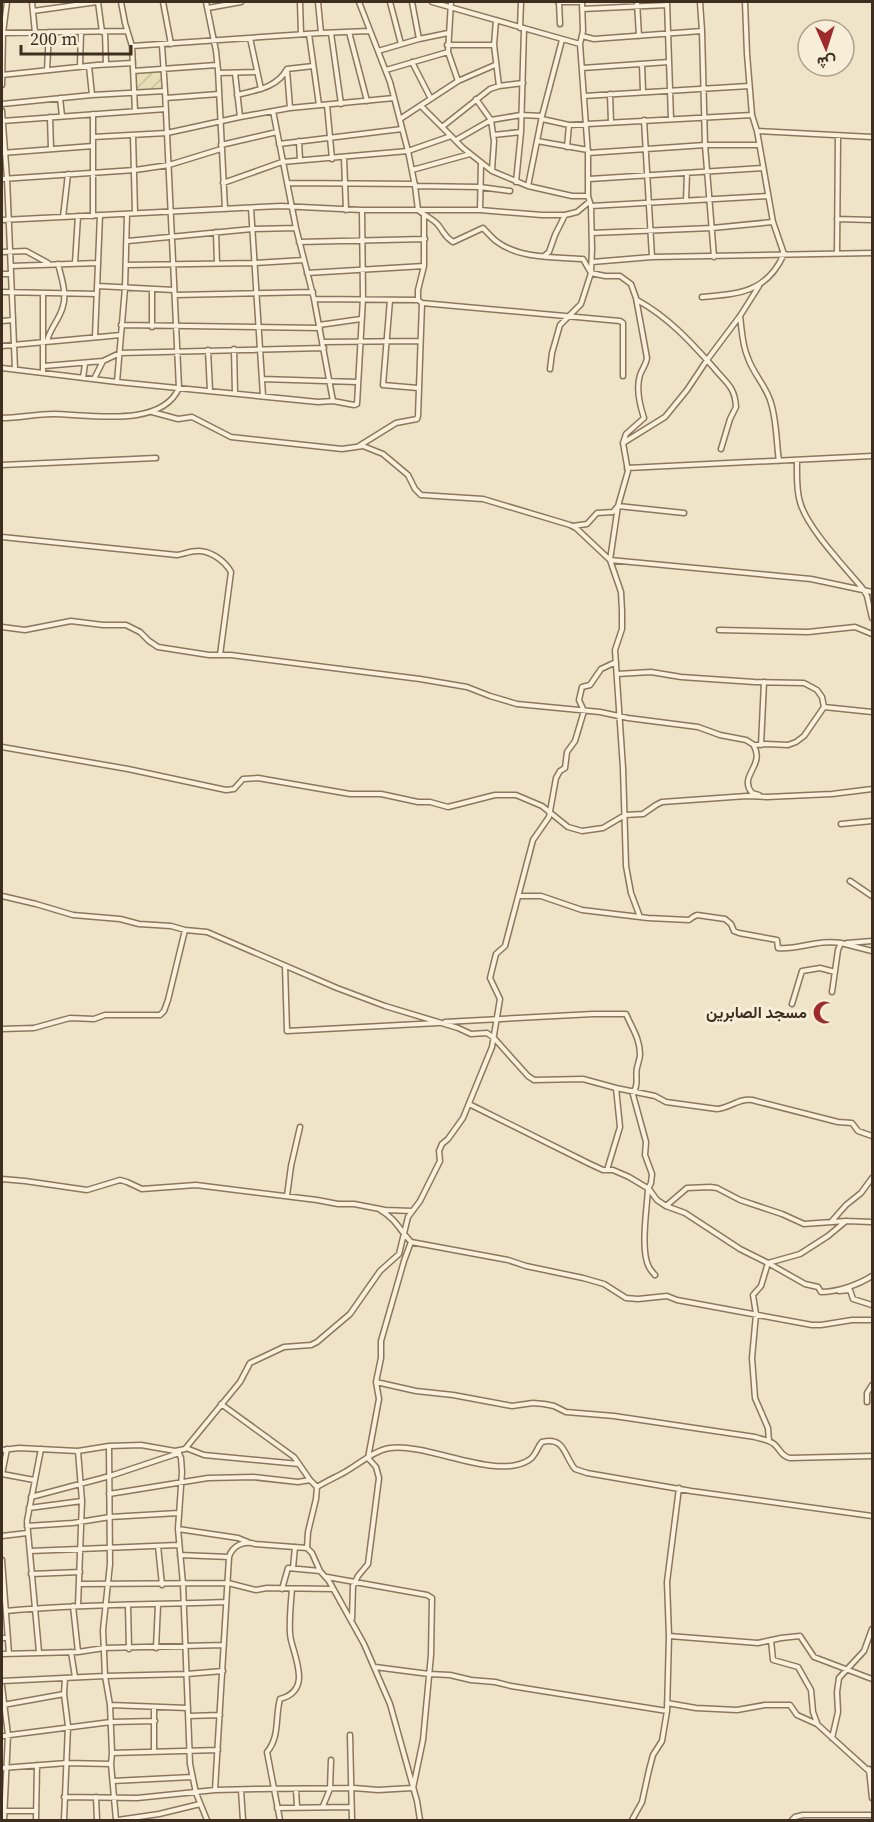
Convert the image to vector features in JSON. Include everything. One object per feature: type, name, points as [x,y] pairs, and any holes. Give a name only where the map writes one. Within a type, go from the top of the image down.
[{"type":"street","points":[[2,85],[2,45],[7,2]]},
{"type":"street","points":[[32,2],[35,33]]},
{"type":"street","points":[[33,11],[98,2],[106,64]]},
{"type":"street","points":[[121,2],[132,46],[135,111]]},
{"type":"street","points":[[164,2],[171,44]]},
{"type":"street","points":[[206,2],[218,65],[225,209]]},
{"type":"street","points":[[208,8],[241,2]]},
{"type":"street","points":[[300,2],[301,34]]},
{"type":"street","points":[[318,2],[321,33]]},
{"type":"street","points":[[359,2],[386,70],[394,98],[408,151],[418,210],[432,219],[440,227],[444,236],[453,242],[483,228],[505,247],[531,255],[583,259],[591,273],[620,276],[631,284],[637,300],[647,358],[639,381],[640,407],[644,418],[626,434],[623,443],[627,468],[618,506],[610,561]]},
{"type":"street","points":[[390,2],[401,44]]},
{"type":"street","points":[[412,2],[419,39]]},
{"type":"street","points":[[432,2],[451,4],[496,20],[580,44]]},
{"type":"street","points":[[516,182],[523,83],[521,2]]},
{"type":"street","points":[[550,369],[560,325],[580,304],[591,273],[592,262],[588,151],[580,44],[582,2],[559,2],[560,24]]},
{"type":"street","points":[[700,2],[705,145],[714,257]]},
{"type":"street","points":[[745,2],[752,115],[757,131],[773,222],[784,254]]},
{"type":"street","points":[[582,9],[667,3],[671,119]]},
{"type":"street","points":[[451,4],[447,45],[458,81]]},
{"type":"street","points":[[637,4],[639,36]]},
{"type":"street","points":[[496,20],[494,45],[499,86]]},
{"type":"street","points":[[132,46],[369,31]]},
{"type":"street","points":[[582,36],[594,39],[702,31]]},
{"type":"street","points":[[47,70],[49,32]]},
{"type":"street","points":[[80,66],[81,32]]},
{"type":"street","points":[[3,33],[127,32]]},
{"type":"street","points":[[349,32],[367,101]]},
{"type":"street","points":[[331,33],[341,104]]},
{"type":"street","points":[[378,51],[448,33]]},
{"type":"street","points":[[309,34],[319,105]]},
{"type":"street","points":[[250,38],[261,88]]},
{"type":"street","points":[[528,186],[562,40]]},
{"type":"street","points":[[2,418],[52,414],[100,418],[152,412],[172,400],[179,388],[162,45]]},
{"type":"street","points":[[447,45],[494,45]]},
{"type":"street","points":[[386,70],[448,52]]},
{"type":"street","points":[[412,62],[432,99]]},
{"type":"street","points":[[582,68],[669,62]]},
{"type":"street","points":[[2,75],[80,66],[133,63]]},
{"type":"street","points":[[642,64],[643,91]]},
{"type":"street","points":[[133,71],[218,65]]},
{"type":"street","points":[[400,120],[458,81],[495,65]]},
{"type":"street","points":[[89,66],[92,95]]},
{"type":"street","points":[[287,69],[313,66]]},
{"type":"street","points":[[237,95],[271,86],[284,75],[287,69]]},
{"type":"street","points":[[287,69],[290,108]]},
{"type":"street","points":[[218,74],[257,72]]},
{"type":"street","points":[[235,73],[240,117]]},
{"type":"street","points":[[442,127],[490,89],[523,83]]},
{"type":"street","points":[[584,96],[749,86]]},
{"type":"street","points":[[2,104],[92,95],[165,91]]},
{"type":"street","points":[[166,98],[219,94]]},
{"type":"street","points":[[610,94],[611,122]]},
{"type":"street","points":[[60,98],[62,116]]},
{"type":"street","points":[[93,137],[167,133],[290,108],[394,98]]},
{"type":"street","points":[[476,99],[491,120],[492,171]]},
{"type":"street","points":[[327,105],[333,159]]},
{"type":"street","points":[[421,105],[456,141],[492,171],[528,186],[589,202],[649,203],[768,196]]},
{"type":"street","points":[[2,121],[166,109]]},
{"type":"street","points":[[2,111],[15,369]]},
{"type":"street","points":[[273,111],[299,242],[313,292],[333,401]]},
{"type":"street","points":[[93,114],[93,216]]},
{"type":"street","points":[[456,141],[491,120],[521,115],[569,125],[752,115]]},
{"type":"street","points":[[50,117],[51,149]]},
{"type":"street","points":[[644,120],[652,257]]},
{"type":"street","points":[[567,147],[569,125]]},
{"type":"street","points":[[279,144],[402,129]]},
{"type":"street","points":[[757,131],[873,137]]},
{"type":"street","points":[[4,178],[135,170],[169,165],[221,147],[277,132]]},
{"type":"street","points":[[493,135],[521,132]]},
{"type":"street","points":[[133,135],[135,213]]},
{"type":"street","points":[[223,183],[282,162],[408,151],[451,136]]},
{"type":"street","points":[[837,136],[837,253]]},
{"type":"street","points":[[299,141],[300,160]]},
{"type":"street","points":[[537,141],[588,151],[705,145],[759,145]]},
{"type":"street","points":[[3,153],[93,146]]},
{"type":"street","points":[[412,170],[470,154]]},
{"type":"street","points":[[344,158],[346,210]]},
{"type":"street","points":[[480,210],[481,163]]},
{"type":"street","points":[[589,179],[763,168]]},
{"type":"street","points":[[686,201],[687,173]]},
{"type":"street","points":[[63,217],[68,174]]},
{"type":"street","points":[[287,183],[480,187],[510,191]]},
{"type":"street","points":[[2,220],[292,207],[346,210],[480,210],[565,215],[577,212],[589,202]]},
{"type":"street","points":[[251,208],[263,396]]},
{"type":"street","points":[[2,368],[210,392],[357,404],[363,298],[362,210]]},
{"type":"street","points":[[117,382],[127,265],[128,214]]},
{"type":"street","points":[[95,337],[100,215]]},
{"type":"street","points":[[358,447],[396,423],[417,419],[420,341],[418,290],[424,266],[424,215]]},
{"type":"street","points":[[542,256],[549,252],[565,215]]},
{"type":"street","points":[[75,263],[78,216]]},
{"type":"street","points":[[837,219],[873,220]]},
{"type":"street","points":[[592,233],[712,228],[773,222]]},
{"type":"street","points":[[128,240],[252,229],[296,228]]},
{"type":"street","points":[[216,232],[217,263]]},
{"type":"street","points":[[299,242],[425,238]]},
{"type":"street","points":[[2,252],[29,252],[49,264]]},
{"type":"street","points":[[592,262],[652,257],[873,253]]},
{"type":"street","points":[[623,443],[665,417],[740,316],[759,285],[772,273],[784,254]]},
{"type":"street","points":[[127,265],[304,260]]},
{"type":"street","points":[[11,266],[98,263]]},
{"type":"street","points":[[46,341],[64,306],[58,264]]},
{"type":"street","points":[[308,273],[424,266]]},
{"type":"street","points":[[2,274],[11,274]]},
{"type":"street","points":[[702,297],[739,293],[759,285]]},
{"type":"street","points":[[98,286],[175,292],[257,294],[313,292]]},
{"type":"street","points":[[152,289],[152,327]]},
{"type":"street","points":[[2,292],[97,294]]},
{"type":"street","points":[[43,293],[46,341],[43,373]]},
{"type":"street","points":[[314,299],[363,298],[420,301],[620,321],[622,323],[623,376]]},
{"type":"street","points":[[390,300],[383,385],[418,388]]},
{"type":"street","points":[[637,300],[675,326],[729,383],[736,409],[730,419],[721,449]]},
{"type":"street","points":[[740,316],[743,344],[748,360],[764,387],[774,411],[779,461]]},
{"type":"street","points":[[121,325],[152,327],[319,326],[361,319]]},
{"type":"street","points":[[2,321],[13,321]]},
{"type":"street","points":[[2,346],[121,335]]},
{"type":"street","points":[[323,342],[420,341]]},
{"type":"street","points":[[44,366],[103,361],[120,353],[324,348]]},
{"type":"street","points":[[234,349],[235,393]]},
{"type":"street","points":[[208,350],[210,392]]},
{"type":"street","points":[[94,379],[103,361]]},
{"type":"street","points":[[83,378],[85,364]]},
{"type":"street","points":[[262,379],[357,382]]},
{"type":"street","points":[[152,412],[178,419],[192,417],[231,437],[342,449],[363,446],[383,454],[408,475],[421,495],[483,499],[570,525],[610,561],[621,592],[623,625],[615,650],[627,880],[640,917]]},
{"type":"street","points":[[627,468],[873,456]]},
{"type":"street","points":[[2,465],[156,458]]},
{"type":"street","points":[[797,460],[799,497],[806,516],[863,589],[873,618]]},
{"type":"street","points":[[570,525],[582,526],[597,513],[613,512],[618,506]]},
{"type":"street","points":[[618,506],[684,513]]},
{"type":"street","points":[[2,537],[177,555],[203,551],[214,556],[225,563],[231,572],[220,655]]},
{"type":"street","points":[[610,561],[811,579],[873,592]]},
{"type":"street","points":[[2,627],[24,630],[71,621],[97,625],[126,625],[140,632],[158,647],[420,679],[467,687],[517,704],[698,727],[720,735],[746,740],[754,746],[757,760],[748,780],[748,788],[752,793],[767,797]]},
{"type":"street","points":[[719,630],[803,633],[855,627],[873,633]]},
{"type":"street","points":[[31,1497],[110,1476],[186,1448],[243,1378],[250,1363],[285,1347],[311,1345],[317,1342],[350,1314],[380,1271],[399,1254],[406,1222],[420,1201],[440,1161],[439,1151],[442,1144],[463,1118],[490,1053],[500,999],[490,978],[496,954],[505,946],[533,840],[547,821],[556,778],[565,768],[567,752],[575,741],[584,711],[579,700],[582,687],[590,685],[601,669],[616,663]]},
{"type":"street","points":[[617,674],[651,672],[681,677],[796,682],[811,686],[822,697],[824,707],[804,736],[796,742],[788,746],[754,746]]},
{"type":"street","points":[[761,745],[764,682]]},
{"type":"street","points":[[824,707],[873,712]]},
{"type":"street","points":[[2,747],[226,789],[234,789],[243,779],[258,778],[350,795],[381,794],[418,802],[430,801],[448,807],[502,794],[516,795],[542,806],[568,827],[582,831],[603,828],[625,814],[643,814],[662,802],[747,796],[832,794],[873,789]]},
{"type":"street","points":[[841,824],[873,821]]},
{"type":"street","points":[[850,881],[873,896]]},
{"type":"street","points":[[2,896],[73,915],[120,918],[139,924],[207,932],[385,1006],[463,1029],[471,1034],[487,1033],[531,1079],[583,1079],[655,1096],[666,1102],[717,1109],[745,1099],[752,1100],[838,1122],[852,1123],[858,1131],[873,1136]]},
{"type":"street","points":[[519,896],[541,896],[582,910],[640,917],[689,920],[697,915],[725,919],[732,924],[734,931],[777,940],[778,948],[786,949],[828,941],[873,951]]},
{"type":"street","points":[[2,1029],[34,1028],[70,1018],[94,1019],[105,1015],[160,1015],[168,1000],[185,930]]},
{"type":"street","points":[[842,943],[873,940]]},
{"type":"street","points":[[832,992],[838,950],[842,943]]},
{"type":"street","points":[[285,966],[288,1031],[498,1018],[626,1014],[638,1037],[640,1055],[636,1070],[636,1088],[633,1091],[646,1142],[645,1155],[652,1174],[648,1189],[645,1250],[649,1268],[655,1275]]},
{"type":"street","points":[[792,1004],[802,971],[820,968],[835,972]]},
{"type":"street","points":[[607,1170],[620,1127],[616,1088]]},
{"type":"street","points":[[469,1104],[590,1164],[629,1177],[648,1189],[657,1200],[666,1206],[686,1213],[740,1249],[805,1284],[818,1287],[821,1292],[858,1284],[873,1276]]},
{"type":"street","points":[[287,1196],[300,1127]]},
{"type":"street","points":[[831,1222],[873,1178]]},
{"type":"street","points":[[2,1179],[25,1180],[87,1190],[120,1180],[142,1189],[196,1185],[379,1209],[412,1211]]},
{"type":"street","points":[[666,1206],[687,1188],[710,1187],[804,1224],[873,1222]]},
{"type":"street","points":[[379,1209],[395,1220],[411,1242],[508,1260],[572,1275],[604,1284],[627,1298],[667,1296],[677,1300],[821,1325],[852,1320],[873,1320]]},
{"type":"street","points":[[768,1263],[800,1254],[846,1221]]},
{"type":"street","points":[[368,1458],[379,1399],[376,1382],[384,1327],[411,1242]]},
{"type":"street","points":[[768,1263],[761,1286],[753,1295],[756,1314],[752,1358],[755,1398],[768,1428],[769,1441]]},
{"type":"street","points":[[835,1290],[850,1290],[853,1299],[873,1305]]},
{"type":"street","points":[[376,1382],[416,1391],[512,1406],[544,1404],[566,1412],[672,1424],[755,1437],[776,1445],[784,1456],[790,1458],[873,1456]]},
{"type":"street","points":[[867,1402],[867,1393],[873,1385]]},
{"type":"street","points":[[221,1404],[294,1457],[317,1487],[307,1548]]},
{"type":"street","points":[[317,1487],[386,1449],[402,1448],[445,1455],[496,1467],[531,1460],[542,1442],[552,1440],[561,1446],[572,1466],[579,1471],[873,1516]]},
{"type":"street","points":[[34,1480],[2,1474],[4,1450],[15,1448],[78,1451],[109,1446],[141,1445],[179,1452]]},
{"type":"street","points":[[109,1446],[110,1548],[104,1648],[117,1821],[200,1804]]},
{"type":"street","points":[[186,1448],[204,1455],[299,1464]]},
{"type":"street","points":[[39,1652],[27,1526],[28,1508],[41,1449]]},
{"type":"street","points":[[78,1451],[82,1502],[78,1606]]},
{"type":"street","points":[[179,1452],[182,1464],[178,1545],[183,1584],[190,1751],[192,1777],[207,1821]]},
{"type":"street","points":[[352,1623],[352,1592],[354,1583],[368,1564],[379,1478],[376,1467],[368,1458]]},
{"type":"street","points":[[110,1494],[208,1478],[253,1477],[298,1482],[310,1480]]},
{"type":"street","points":[[632,1821],[642,1802],[653,1755],[662,1741],[667,1711],[669,1636],[667,1582],[679,1488]]},
{"type":"street","points":[[28,1508],[82,1502]]},
{"type":"street","points":[[27,1526],[80,1522],[110,1516],[178,1513]]},
{"type":"street","points":[[178,1528],[238,1538],[255,1544],[307,1548],[312,1553],[375,1667],[392,1710],[420,1821]]},
{"type":"street","points":[[2,1536],[27,1533]]},
{"type":"street","points":[[215,1790],[229,1557],[234,1547],[249,1542]]},
{"type":"street","points":[[30,1551],[178,1545]]},
{"type":"street","points":[[158,1546],[162,1585]]},
{"type":"street","points":[[293,1568],[295,1547]]},
{"type":"street","points":[[180,1556],[229,1557]]},
{"type":"street","points":[[2,1560],[9,1654]]},
{"type":"street","points":[[282,1589],[287,1568],[320,1571]]},
{"type":"street","points":[[31,1574],[80,1572]]},
{"type":"street","points":[[325,1576],[430,1596],[432,1644],[423,1740],[412,1788]]},
{"type":"street","points":[[80,1584],[228,1583],[256,1590],[333,1588]]},
{"type":"street","points":[[280,1821],[267,1752],[273,1746],[278,1725],[277,1709],[280,1699],[289,1696],[297,1687],[299,1670],[291,1639],[292,1589]]},
{"type":"street","points":[[4,1609],[226,1602]]},
{"type":"street","points":[[156,1648],[158,1605]]},
{"type":"street","points":[[73,1606],[78,1652]]},
{"type":"street","points":[[128,1606],[129,1649]]},
{"type":"street","points":[[832,1738],[838,1712],[838,1683],[842,1675],[866,1648],[873,1629]]},
{"type":"street","points":[[669,1636],[758,1643],[800,1636],[814,1657],[873,1679]]},
{"type":"street","points":[[2,1638],[8,1638]]},
{"type":"street","points":[[771,1640],[773,1660],[798,1667],[809,1684],[817,1724]]},
{"type":"street","points":[[2,1654],[78,1652],[104,1648],[224,1645]]},
{"type":"street","points":[[71,1652],[75,1677]]},
{"type":"street","points":[[375,1667],[450,1675],[667,1711]]},
{"type":"street","points":[[2,1681],[223,1671]]},
{"type":"street","points":[[64,1821],[68,1726],[64,1694],[65,1678]]},
{"type":"street","points":[[2,1686],[2,1705],[8,1735],[3,1768],[4,1821]]},
{"type":"street","points":[[2,1705],[64,1694]]},
{"type":"street","points":[[667,1703],[696,1708],[737,1710],[765,1705],[789,1705],[797,1715],[817,1724],[873,1774]]},
{"type":"street","points":[[110,1705],[188,1708]]},
{"type":"street","points":[[154,1708],[154,1752]]},
{"type":"street","points":[[189,1716],[220,1715]]},
{"type":"street","points":[[2,1736],[68,1726],[155,1721]]},
{"type":"street","points":[[350,1735],[352,1821]]},
{"type":"street","points":[[112,1753],[218,1750]]},
{"type":"street","points":[[323,1807],[330,1789],[331,1760]]},
{"type":"street","points":[[3,1768],[67,1763],[111,1764]]},
{"type":"street","points":[[36,1821],[37,1765]]},
{"type":"street","points":[[868,1769],[873,1798]]},
{"type":"street","points":[[113,1781],[192,1777]]},
{"type":"street","points":[[64,1797],[114,1798],[215,1790],[412,1788]]},
{"type":"street","points":[[296,1789],[297,1807]]},
{"type":"street","points":[[241,1790],[243,1821]]},
{"type":"street","points":[[96,1797],[97,1821]]},
{"type":"street","points":[[277,1808],[351,1807]]},
{"type":"street","points":[[4,1811],[36,1811]]},
{"type":"street","points":[[792,1821],[797,1815],[873,1815]]},
{"type":"shaded area","points":[[161,70],[163,89],[137,91],[136,71]]},
{"type":"place","name":"مسجد الصابرين","points":[[825,1012]]}]
